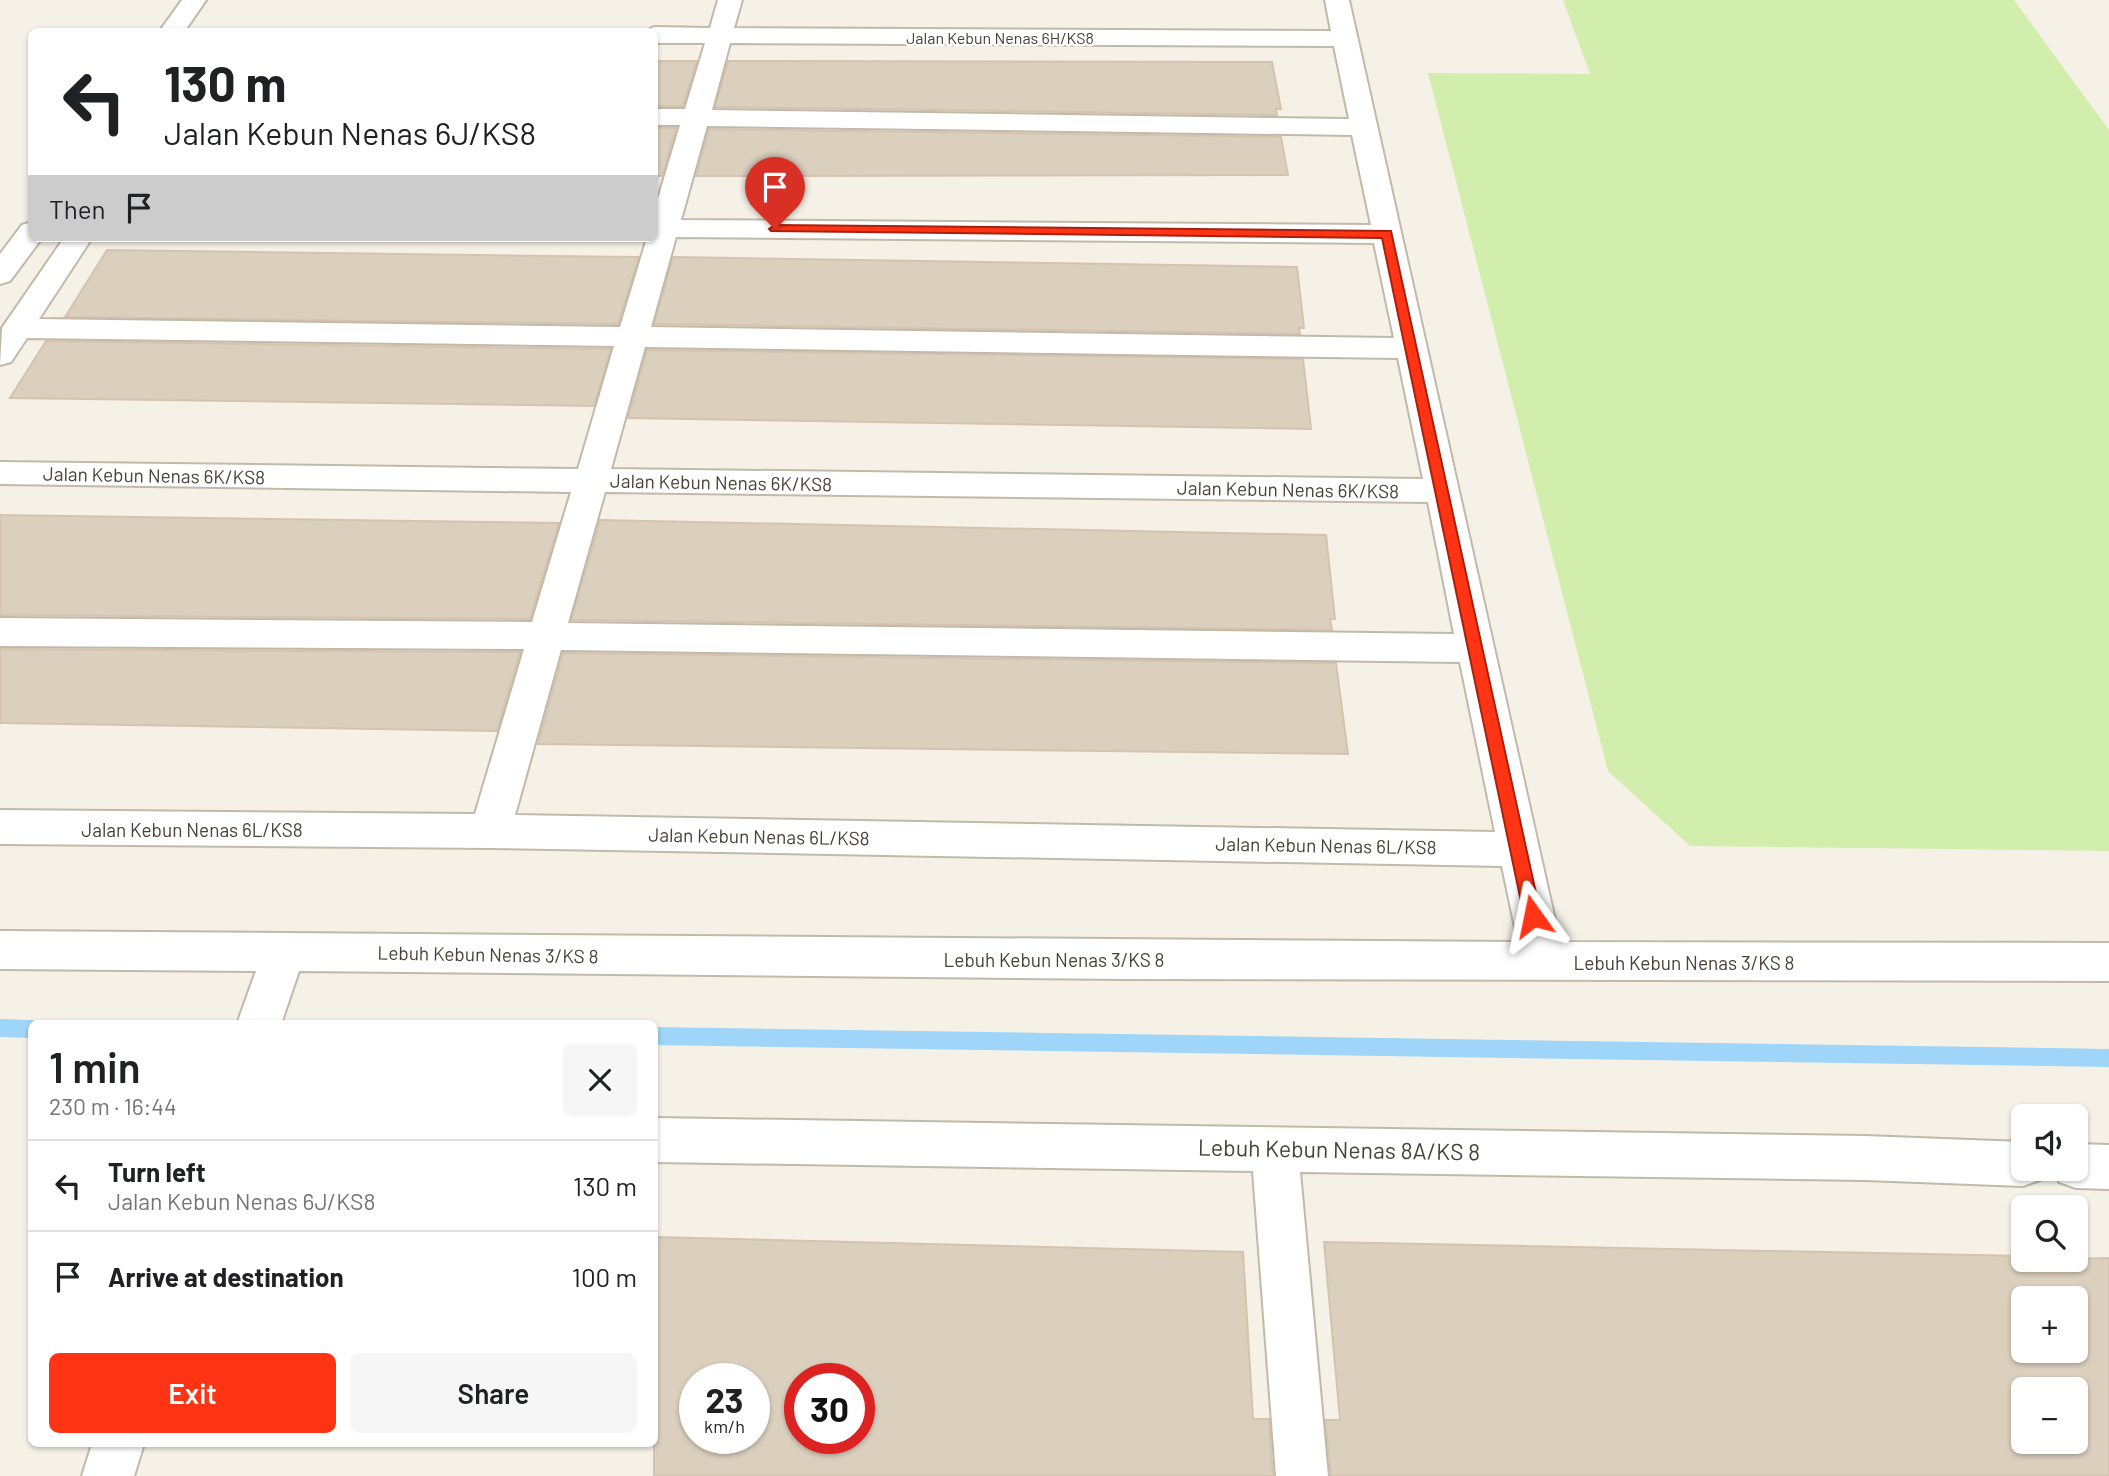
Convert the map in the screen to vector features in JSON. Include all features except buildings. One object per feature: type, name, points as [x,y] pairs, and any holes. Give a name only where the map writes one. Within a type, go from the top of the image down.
[{"type":"street","points":[[175,28],[194,0]]},
{"type":"street","points":[[730,0],[696,118],[659,228],[1387,234]]},
{"type":"street","points":[[1337,0],[1543,962]]},
{"type":"street","name":"Jalan Kebun Nenas 6H/KS8","points":[[658,35],[1345,39]]},
{"type":"street","points":[[658,117],[1364,127]]},
{"type":"street","points":[[0,275],[28,236]]},
{"type":"street","points":[[0,355],[75,242]]},
{"type":"street","points":[[490,831],[633,337],[656,242]]},
{"type":"street","points":[[17,328],[1411,348]]},
{"type":"street","name":"Jalan Kebun Nenas 6K/KS8","points":[[0,473],[1442,491]]},
{"type":"street","points":[[0,632],[1476,648]]},
{"type":"street","name":"Jalan Kebun Nenas 6L/KS8","points":[[0,827],[490,831],[1518,849]]},
{"type":"street","name":"Lebuh Kebun Nenas 3/KS 8","points":[[0,950],[1543,962],[2109,962]]},
{"type":"street","points":[[260,1020],[284,952]]},
{"type":"street","name":"Lebuh Kebun Nenas 8A/KS 8","points":[[658,1140],[1851,1157],[2011,1164]]},
{"type":"street","points":[[1275,1148],[1302,1476]]},
{"type":"street","points":[[2088,1166],[2109,1167]]},
{"type":"street","points":[[108,1476],[117,1447]]},
{"type":"green space","points":[[1563,0],[2014,0],[2109,130],[2109,851],[1690,846],[1608,771],[1428,73],[1590,74]]},
{"type":"waterway","points":[[0,1028],[28,1029]]},
{"type":"waterway","points":[[658,1036],[2109,1058]]},
{"type":"route","points":[[775,229],[1387,234],[1533,916]]}]
